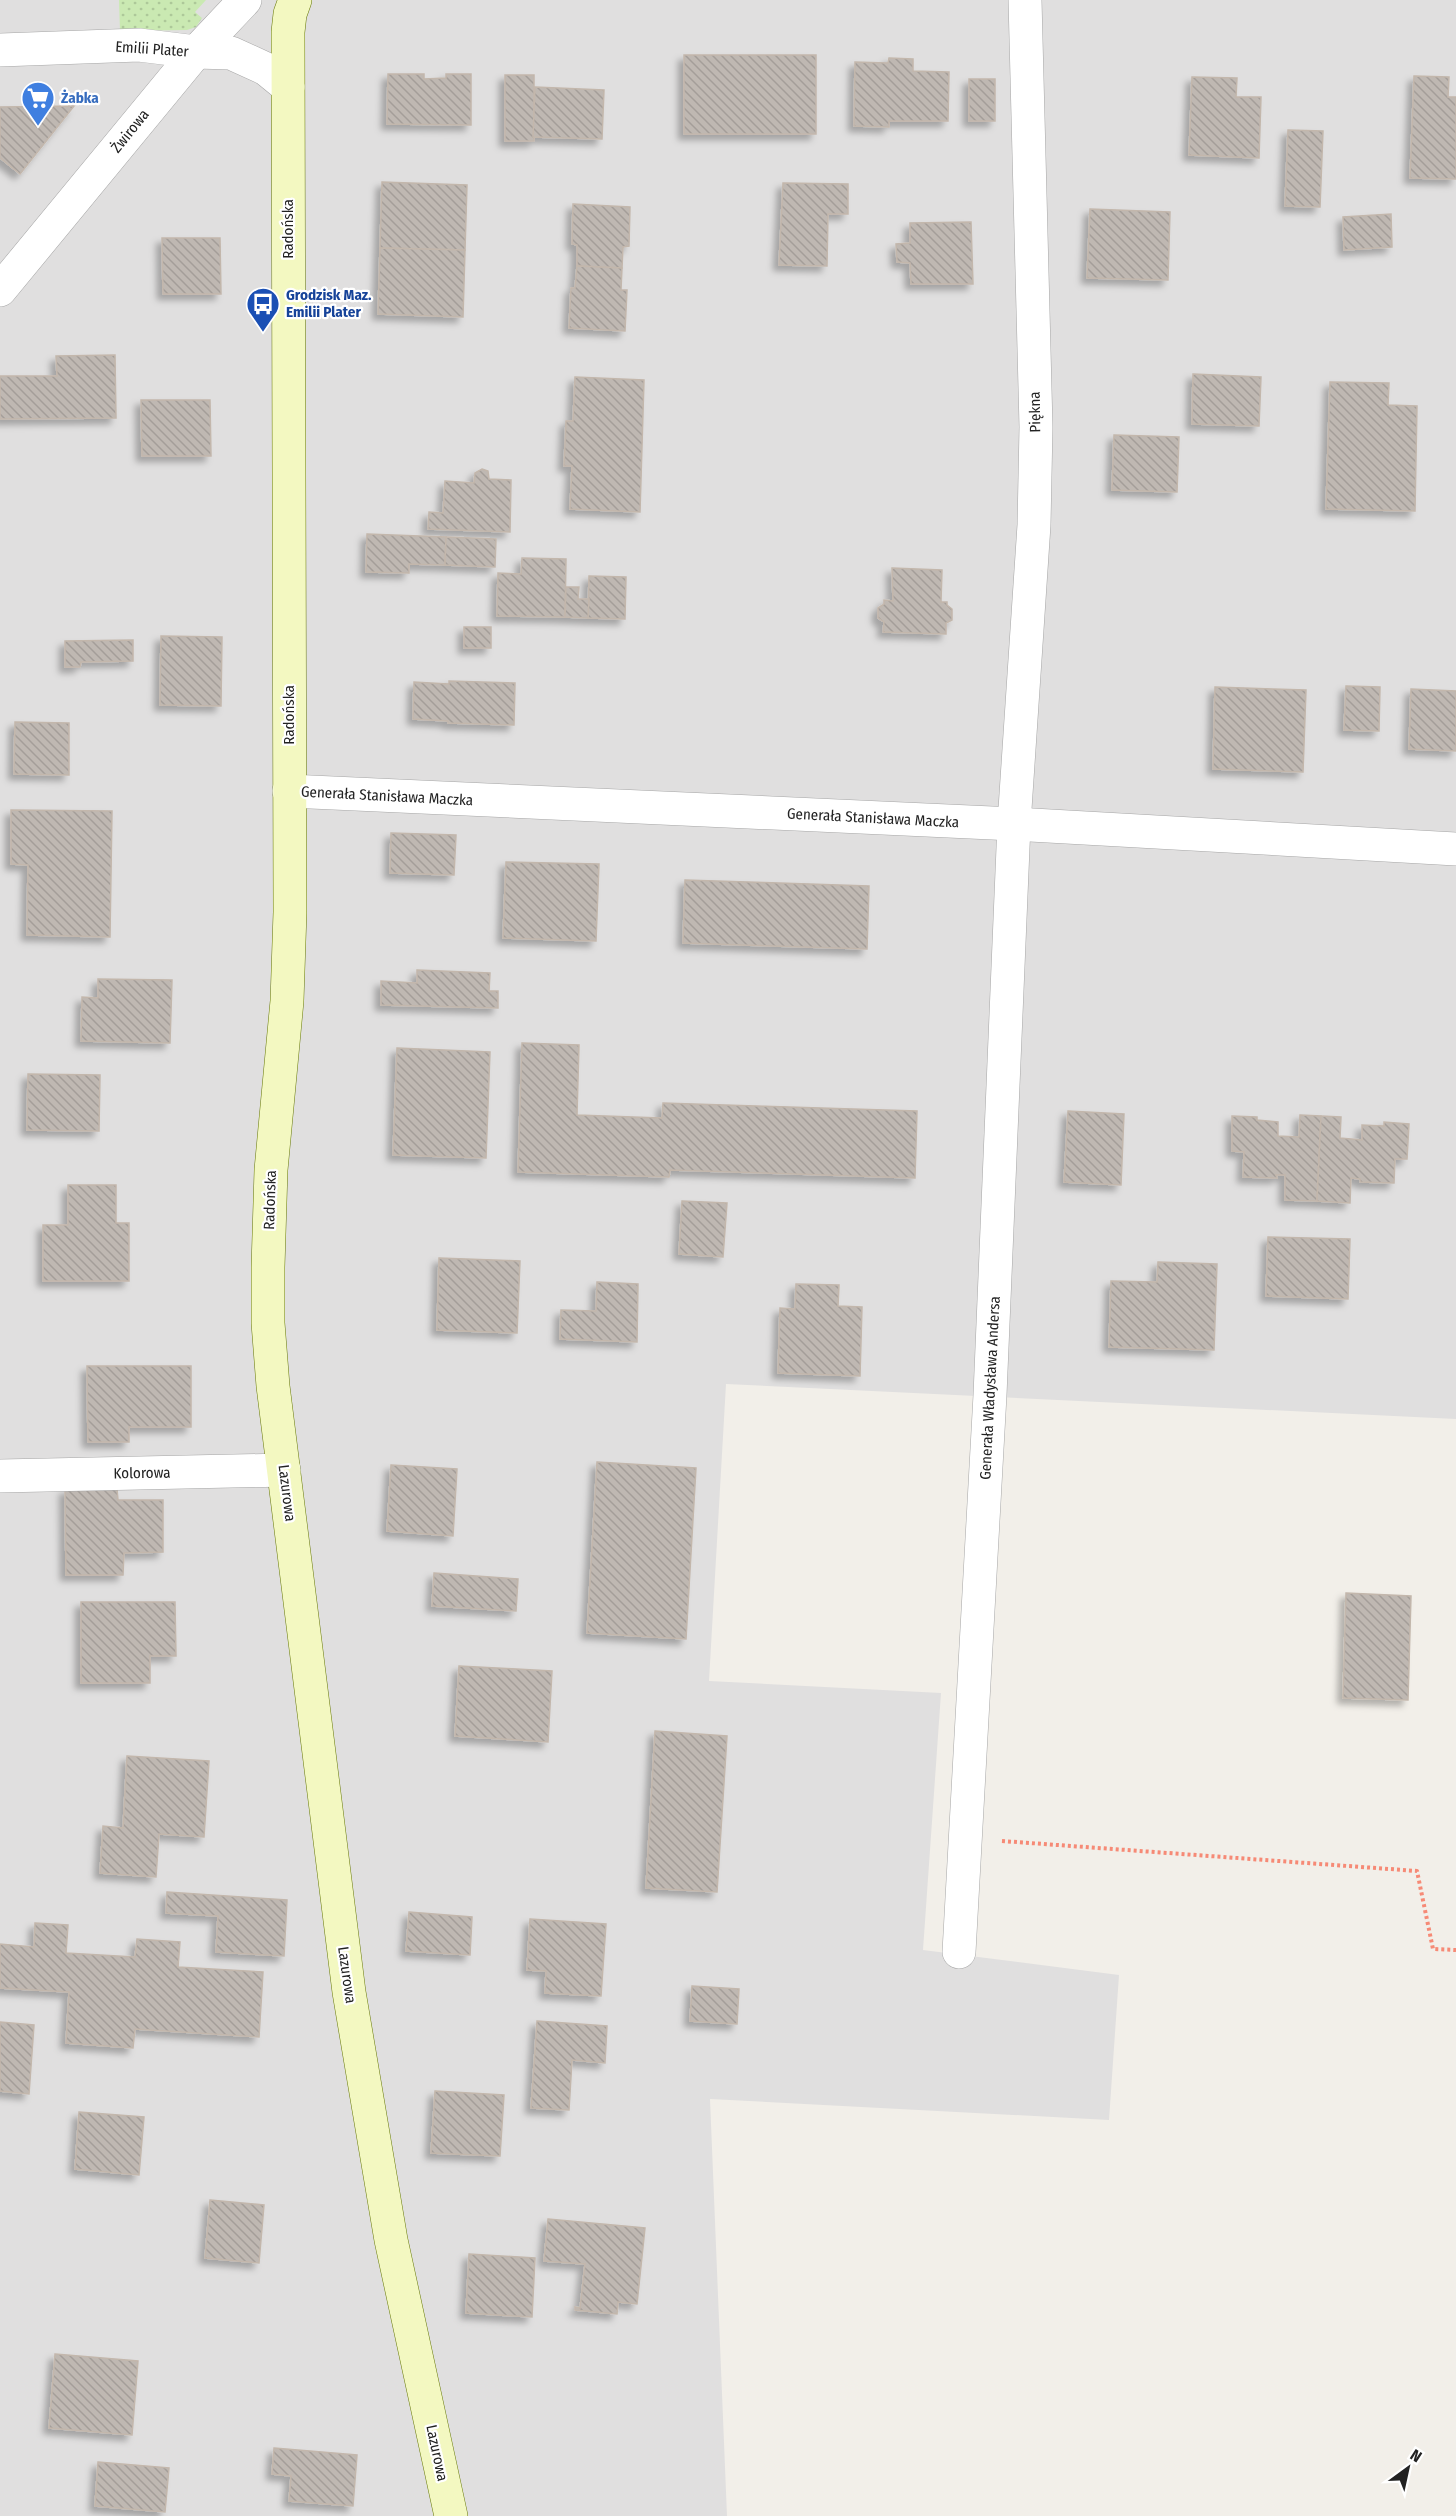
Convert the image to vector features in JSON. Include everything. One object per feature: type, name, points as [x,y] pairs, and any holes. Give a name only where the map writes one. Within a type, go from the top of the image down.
[{"type":"street","name":"Emilii Plater","points":[[0,50],[139,45],[196,52],[245,0]]},
{"type":"street","name":"Radońska","points":[[279,1429],[268,1323],[268,1267],[271,1170],[287,1001],[290,912],[288,32],[290,14],[295,0]]},
{"type":"street","name":"Piękna","points":[[1014,824],[1029,625],[1036,427],[1024,0]]},
{"type":"street","points":[[196,52],[231,53],[266,69],[288,87]]},
{"type":"street","name":"Żwirowa","points":[[0,290],[196,52]]},
{"type":"street","name":"Generała Stanisława Maczka","points":[[289,791],[1014,824],[1456,849]]},
{"type":"street","name":"Generała Władysława Andersa","points":[[959,1952],[990,1395],[1014,824]]},
{"type":"street","name":"Lazurowa","points":[[279,1429],[349,1992],[392,2240],[451,2516]]},
{"type":"street","name":"Kolorowa","points":[[0,1476],[284,1470]]},
{"type":"path","points":[[965,1839],[1417,1871],[1434,1949],[1456,1950]]},
{"type":"shaded area","points":[[0,0],[1456,0],[1456,1419],[726,1384],[709,1681],[941,1693],[923,1950],[1119,1975],[1109,2120],[710,2099],[727,2516],[0,2516]]},
{"type":"green space","points":[[119,0],[206,0],[195,12],[202,18],[196,27],[187,30],[120,31]]},
{"type":"building","points":[[684,55],[816,55],[816,134],[684,134]]},
{"type":"building","points":[[889,58],[913,59],[913,71],[949,72],[948,121],[889,121],[889,127],[854,126],[855,62],[888,63]]},
{"type":"building","points":[[388,74],[424,74],[424,79],[446,78],[446,74],[471,74],[471,125],[387,124]]},
{"type":"building","points":[[505,75],[534,75],[534,141],[505,141]]},
{"type":"building","points":[[1414,76],[1449,77],[1448,97],[1456,97],[1456,179],[1410,178]]},
{"type":"building","points":[[1192,77],[1237,78],[1236,97],[1261,97],[1259,158],[1189,155]]},
{"type":"building","points":[[969,79],[995,79],[995,121],[969,121]]},
{"type":"building","points":[[535,87],[604,90],[602,139],[533,137]]},
{"type":"building","points":[[74,106],[20,174],[0,158],[0,107]]},
{"type":"building","points":[[1288,130],[1323,131],[1320,207],[1285,206]]},
{"type":"building","points":[[382,182],[467,185],[465,250],[380,248]]},
{"type":"building","points":[[783,183],[848,184],[848,214],[828,214],[827,266],[779,265]]},
{"type":"building","points":[[573,204],[630,207],[629,246],[623,247],[622,268],[577,266],[577,245],[572,244]]},
{"type":"building","points":[[1090,209],[1170,212],[1168,280],[1087,278]]},
{"type":"building","points":[[1391,214],[1392,247],[1344,250],[1343,217]]},
{"type":"building","points":[[971,222],[973,284],[911,284],[910,263],[897,262],[896,244],[910,243],[910,223]]},
{"type":"building","points":[[162,238],[220,238],[221,294],[163,294]]},
{"type":"building","points":[[380,248],[465,250],[463,317],[378,314]]},
{"type":"building","points":[[577,266],[622,268],[621,290],[627,290],[625,331],[569,328],[571,288],[575,288]]},
{"type":"building","points":[[115,355],[116,418],[0,419],[0,376],[57,376],[56,356]]},
{"type":"building","points":[[1193,374],[1261,377],[1259,426],[1192,424]]},
{"type":"building","points":[[575,377],[644,380],[640,512],[570,509],[572,466],[564,466],[566,421],[573,421]]},
{"type":"building","points":[[1330,382],[1389,383],[1388,405],[1417,406],[1415,511],[1326,509]]},
{"type":"building","points":[[141,400],[210,400],[211,456],[142,456]]},
{"type":"building","points":[[1114,435],[1179,437],[1177,492],[1112,490]]},
{"type":"building","points":[[482,469],[488,471],[489,479],[511,480],[510,532],[428,529],[429,512],[443,513],[445,481],[474,483],[475,473]]},
{"type":"building","points":[[367,534],[446,537],[445,565],[409,564],[409,573],[366,572]]},
{"type":"building","points":[[446,537],[496,539],[495,567],[445,565]]},
{"type":"building","points":[[522,558],[566,559],[565,617],[497,616],[498,573],[521,574]]},
{"type":"building","points":[[892,568],[942,570],[941,602],[947,602],[952,609],[952,620],[946,623],[946,634],[883,632],[884,622],[878,618],[878,608],[884,604],[884,600],[893,601]]},
{"type":"building","points":[[589,576],[626,577],[625,619],[588,618]]},
{"type":"building","points":[[566,587],[579,587],[578,599],[589,599],[588,618],[565,617]]},
{"type":"building","points":[[464,627],[491,627],[491,648],[464,648]]},
{"type":"building","points":[[161,636],[222,637],[221,706],[160,705]]},
{"type":"building","points":[[133,640],[133,661],[81,662],[80,667],[65,667],[65,641]]},
{"type":"building","points":[[449,681],[515,683],[514,725],[448,723],[448,721],[413,719],[414,682],[449,684]]},
{"type":"building","points":[[1346,686],[1380,687],[1379,731],[1344,730]]},
{"type":"building","points":[[1215,687],[1306,690],[1303,772],[1213,769]]},
{"type":"building","points":[[1411,689],[1456,691],[1456,751],[1409,749]]},
{"type":"building","points":[[15,722],[69,723],[69,775],[14,774]]},
{"type":"building","points":[[11,810],[112,811],[110,937],[27,935],[28,865],[11,864]]},
{"type":"building","points":[[391,833],[456,835],[454,875],[390,873]]},
{"type":"building","points":[[506,862],[599,864],[596,941],[503,938]]},
{"type":"building","points":[[685,880],[869,886],[867,949],[683,943]]},
{"type":"building","points":[[417,970],[490,973],[489,991],[498,991],[498,1008],[381,1005],[381,981],[417,983]]},
{"type":"building","points":[[98,979],[172,980],[170,1043],[81,1041],[82,997],[98,998]]},
{"type":"building","points":[[522,1043],[579,1045],[577,1115],[662,1118],[663,1103],[917,1111],[915,1178],[670,1170],[669,1177],[518,1172]]},
{"type":"building","points":[[397,1048],[490,1052],[486,1158],[393,1155]]},
{"type":"building","points":[[28,1074],[100,1075],[99,1131],[27,1130]]},
{"type":"building","points":[[1068,1111],[1124,1114],[1121,1185],[1064,1182]]},
{"type":"building","points":[[1300,1115],[1321,1116],[1317,1201],[1285,1200],[1285,1175],[1276,1175],[1277,1178],[1243,1177],[1244,1152],[1232,1151],[1232,1116],[1257,1117],[1257,1120],[1278,1122],[1278,1136],[1299,1137]]},
{"type":"building","points":[[1321,1116],[1341,1117],[1340,1138],[1362,1140],[1362,1125],[1384,1126],[1384,1122],[1409,1124],[1407,1159],[1395,1159],[1394,1183],[1360,1182],[1360,1179],[1351,1178],[1350,1203],[1317,1201]]},
{"type":"building","points":[[68,1185],[116,1185],[116,1223],[129,1223],[129,1281],[43,1281],[43,1225],[68,1225]]},
{"type":"building","points":[[682,1201],[727,1203],[723,1257],[679,1254]]},
{"type":"building","points":[[1268,1237],[1350,1239],[1348,1299],[1266,1296]]},
{"type":"building","points":[[439,1258],[520,1261],[517,1333],[437,1330]]},
{"type":"building","points":[[1158,1262],[1217,1264],[1214,1350],[1109,1347],[1111,1281],[1157,1282]]},
{"type":"building","points":[[597,1282],[638,1284],[637,1342],[560,1339],[561,1310],[596,1311]]},
{"type":"building","points":[[796,1284],[839,1285],[838,1306],[862,1307],[860,1376],[778,1373],[780,1308],[795,1309]]},
{"type":"building","points":[[87,1366],[191,1366],[191,1427],[129,1427],[129,1442],[88,1442]]},
{"type":"building","points":[[597,1462],[696,1468],[686,1639],[587,1633]]},
{"type":"building","points":[[391,1465],[457,1469],[453,1536],[387,1531]]},
{"type":"building","points":[[65,1489],[117,1489],[118,1500],[163,1500],[163,1552],[124,1553],[123,1575],[66,1575]]},
{"type":"building","points":[[434,1573],[518,1579],[516,1611],[432,1606]]},
{"type":"building","points":[[1346,1593],[1411,1596],[1408,1700],[1343,1698]]},
{"type":"building","points":[[81,1602],[175,1602],[176,1656],[150,1656],[150,1683],[81,1683]]},
{"type":"building","points":[[459,1666],[552,1671],[548,1742],[455,1736]]},
{"type":"building","points":[[655,1731],[727,1736],[717,1892],[646,1888]]},
{"type":"building","points":[[127,1756],[209,1761],[204,1837],[159,1834],[156,1877],[100,1873],[103,1826],[123,1828]]},
{"type":"building","points":[[167,1892],[287,1900],[284,1956],[216,1952],[218,1916],[166,1913]]},
{"type":"building","points":[[409,1912],[472,1917],[470,1955],[406,1951]]},
{"type":"building","points":[[530,1919],[606,1924],[601,1996],[545,1993],[546,1971],[527,1970]]},
{"type":"building","points":[[35,1923],[68,1925],[66,1953],[135,1957],[137,1939],[180,1942],[178,1967],[263,1972],[259,2037],[135,2029],[133,2048],[66,2043],[69,1992],[0,1988],[0,1944],[34,1947]]},
{"type":"building","points":[[692,1986],[739,1989],[737,2024],[690,2021]]},
{"type":"building","points":[[537,2021],[607,2026],[605,2063],[572,2060],[569,2110],[531,2108]]},
{"type":"building","points":[[0,2022],[34,2025],[29,2094],[0,2091]]},
{"type":"building","points":[[435,2091],[504,2095],[500,2156],[431,2153]]},
{"type":"building","points":[[79,2112],[144,2117],[139,2175],[75,2169]]},
{"type":"building","points":[[210,2200],[264,2205],[259,2263],[205,2258]]},
{"type":"building","points":[[548,2219],[645,2228],[637,2304],[618,2302],[617,2314],[575,2310],[575,2307],[580,2308],[585,2264],[544,2261]]},
{"type":"building","points":[[469,2254],[535,2258],[532,2317],[466,2313]]},
{"type":"building","points":[[55,2354],[138,2361],[132,2435],[49,2428]]},
{"type":"building","points":[[274,2448],[357,2455],[353,2506],[289,2501],[291,2476],[272,2474]]},
{"type":"building","points":[[98,2462],[169,2468],[165,2512],[95,2506]]},
{"type":"place","name":"Żabka","points":[[38,127]]},
{"type":"place","name":"Grodzisk Maz. Emilii Plater","points":[[263,333]]}]
